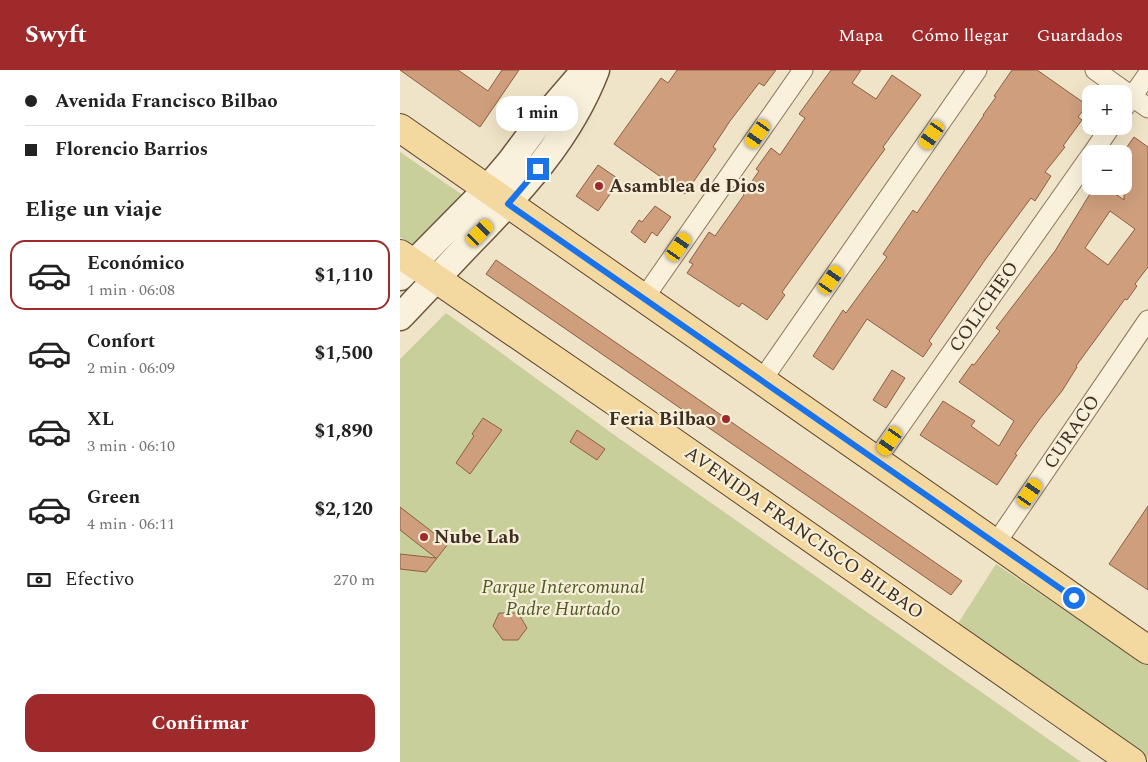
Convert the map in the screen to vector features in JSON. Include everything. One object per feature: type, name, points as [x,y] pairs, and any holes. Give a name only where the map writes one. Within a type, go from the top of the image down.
[{"type":"main road","points":[[400,317],[436,279],[498,196],[510,162],[536,127],[585,70]]},
{"type":"main road","points":[[404,265],[498,196],[553,149],[581,103],[596,70]]},
{"type":"main road","points":[[400,128],[1148,650]]},
{"type":"main road","name":"AVENIDA FRANCISCO BILBAO","points":[[404,265],[436,279],[1132,762]]},
{"type":"street","points":[[644,298],[803,70]]},
{"type":"street","points":[[762,380],[977,70]]},
{"type":"street","points":[[1095,70],[1110,85]]},
{"type":"street","points":[[1132,96],[1148,74]]},
{"type":"street","points":[[1132,103],[1148,108]]},
{"type":"street","name":"COLICHEO","points":[[876,460],[1082,168]]},
{"type":"street","name":"CURACO","points":[[996,543],[1148,320]]},
{"type":"green space","points":[[400,152],[467,198],[418,249],[400,237]]},
{"type":"green space","name":"Parque Intercomunal Padre Hurtado","points":[[446,313],[620,439],[1081,762],[400,762],[400,359]]},
{"type":"green space","points":[[996,564],[1148,666],[1148,758],[957,625]]},
{"type":"building","points":[[400,70],[458,70],[488,91],[502,70],[519,70],[480,127]]},
{"type":"building","points":[[677,70],[776,70],[764,86],[759,83],[730,121],[713,147],[716,149],[685,194],[614,144],[661,78],[668,83]]},
{"type":"building","points":[[831,70],[861,70],[852,83],[876,99],[892,75],[921,95],[883,147],[885,149],[782,292],[785,295],[767,320],[742,303],[739,307],[687,273],[693,264],[689,262],[709,232],[715,236],[744,195],[759,171],[756,169],[771,148],[780,155],[805,118],[799,114]]},
{"type":"building","points":[[1012,70],[1037,70],[1082,102],[1082,112],[1078,117],[1082,120],[1063,146],[1065,147],[1045,172],[1051,176],[1035,201],[1031,198],[985,260],[929,341],[932,344],[923,357],[867,319],[833,370],[813,356],[843,310],[846,313],[887,257],[883,254],[913,210],[917,213],[996,97],[994,96]]},
{"type":"building","points":[[1134,137],[1148,147],[1148,267],[1135,284],[1137,286],[1127,300],[1125,299],[1076,366],[1062,391],[1015,454],[1017,455],[997,485],[920,435],[943,401],[975,421],[971,426],[999,446],[1014,421],[959,382],[1000,331],[996,328],[1055,251],[1089,195],[1117,195],[1124,200],[1124,195],[1132,195],[1132,145],[1128,145]],"holes":[[[1110,211],[1135,229],[1108,265],[1085,248]]]},
{"type":"building","name":"Asamblea de Dios","points":[[598,165],[620,180],[598,211],[576,196]]},
{"type":"building","points":[[655,206],[671,217],[657,236],[652,232],[645,243],[631,232],[639,220],[642,222]]},
{"type":"building","points":[[496,260],[962,581],[951,595],[486,274]]},
{"type":"building","points":[[892,370],[905,378],[886,408],[873,400]]},
{"type":"building","points":[[483,418],[502,430],[470,474],[456,463],[474,436],[472,434]]},
{"type":"building","points":[[577,430],[605,449],[597,460],[570,442]]},
{"type":"building","points":[[1148,506],[1148,590],[1109,564]]},
{"type":"building","name":"Nube Lab","points":[[400,507],[448,544],[426,572],[400,569],[400,554],[436,558],[400,530]]},
{"type":"building","points":[[499,613],[518,613],[527,628],[518,640],[503,640],[493,626]]},
{"type":"place","name":"Asamblea de Dios","points":[[599,186]]},
{"type":"place","name":"Feria Bilbao","points":[[726,419]]},
{"type":"place","name":"Nube Lab","points":[[424,537]]},
{"type":"route","points":[[538,169],[508,204],[1074,598]]}]
